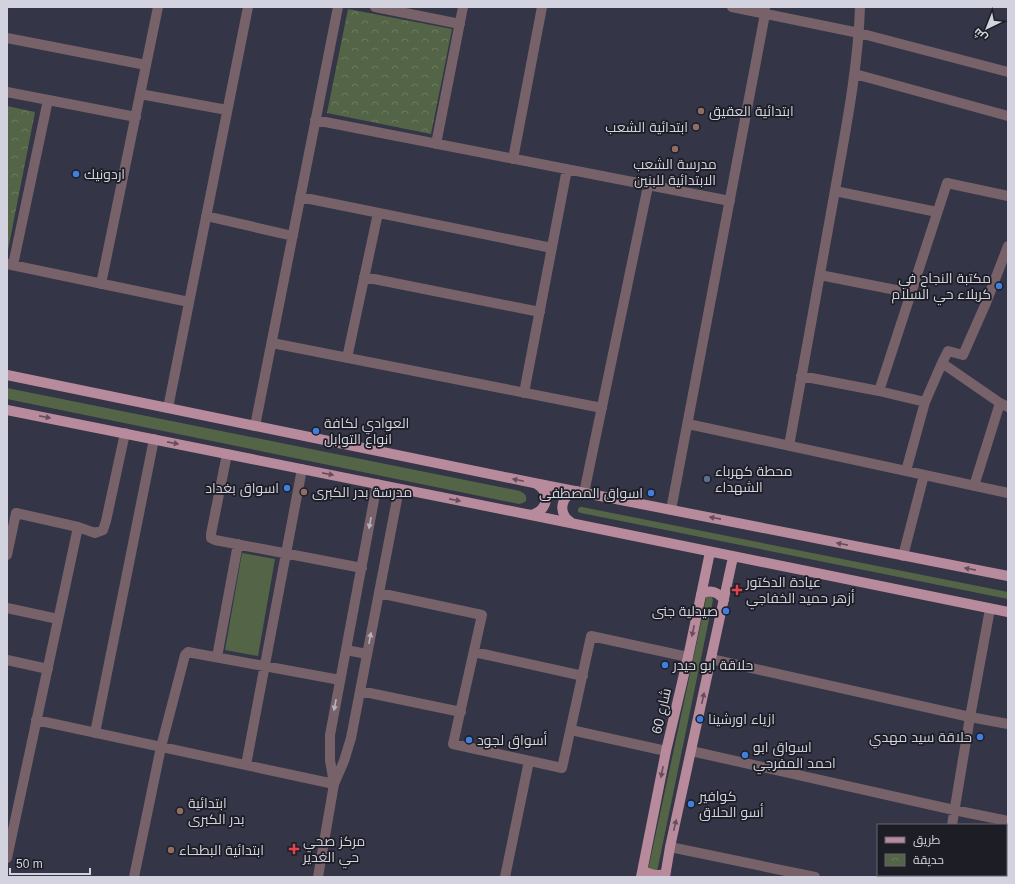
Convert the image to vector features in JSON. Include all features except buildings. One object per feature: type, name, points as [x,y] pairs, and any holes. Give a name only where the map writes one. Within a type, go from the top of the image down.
[{"type":"main road","points":[[7,375],[534,483],[1008,576]]},
{"type":"main road","points":[[7,410],[1008,612]]},
{"type":"main road","points":[[530,515],[541,510],[546,500],[543,490],[534,483]]},
{"type":"main road","points":[[572,524],[565,517],[562,508],[563,503],[568,495],[581,492]]},
{"type":"main road","name":"شارع 60","points":[[642,873],[666,751],[710,552]]},
{"type":"main road","points":[[642,873],[665,876],[733,557]]},
{"type":"main road","points":[[701,594],[709,591],[718,593],[724,600]]},
{"type":"street","points":[[101,284],[158,7]]},
{"type":"street","points":[[168,408],[248,7]]},
{"type":"street","points":[[255,426],[338,7]]},
{"type":"street","points":[[375,7],[460,24]]},
{"type":"street","points":[[436,144],[463,7]]},
{"type":"street","points":[[513,159],[542,7]]},
{"type":"street","points":[[732,7],[765,10],[1008,72]]},
{"type":"street","points":[[789,446],[855,74],[860,7]]},
{"type":"street","points":[[671,510],[765,10]]},
{"type":"street","points":[[7,38],[146,65]]},
{"type":"street","points":[[855,74],[1008,116]]},
{"type":"street","points":[[7,92],[136,117]]},
{"type":"street","points":[[140,94],[227,110]]},
{"type":"street","points":[[48,100],[10,264],[189,302]]},
{"type":"street","points":[[315,120],[730,201]]},
{"type":"street","points":[[524,393],[567,169]]},
{"type":"street","points":[[879,391],[947,183],[1008,196]]},
{"type":"street","points":[[581,492],[602,408],[648,186]]},
{"type":"street","points":[[835,191],[937,212]]},
{"type":"street","points":[[300,197],[552,248]]},
{"type":"street","points":[[347,358],[378,213]]},
{"type":"street","points":[[206,216],[292,236]]},
{"type":"street","points":[[906,471],[925,402],[942,363],[948,351],[963,355],[986,303],[1008,246]]},
{"type":"street","points":[[820,275],[911,293]]},
{"type":"street","points":[[364,277],[540,312]]},
{"type":"street","points":[[272,343],[602,408]]},
{"type":"street","points":[[942,363],[1004,405],[974,486]]},
{"type":"street","points":[[801,376],[879,391],[925,402]]},
{"type":"street","points":[[688,424],[1008,493]]},
{"type":"street","points":[[7,554],[16,513],[78,527],[95,533],[103,530],[125,433]]},
{"type":"street","points":[[95,733],[154,439]]},
{"type":"street","points":[[227,454],[211,538],[362,568]]},
{"type":"street","points":[[246,765],[302,469]]},
{"type":"street","points":[[904,556],[924,475]]},
{"type":"street","points":[[334,784],[330,760],[330,735],[378,484]]},
{"type":"street","points":[[318,877],[334,784],[348,750],[399,489]]},
{"type":"street","points":[[7,858],[78,527]]},
{"type":"street","points":[[217,657],[238,544]]},
{"type":"street","points":[[379,593],[482,615],[453,744],[562,768],[591,636],[688,657]]},
{"type":"street","points":[[7,608],[58,620]]},
{"type":"street","points":[[952,824],[990,609]]},
{"type":"street","points":[[346,650],[367,654]]},
{"type":"street","points":[[134,877],[161,747],[184,655],[188,652],[340,680]]},
{"type":"street","points":[[474,652],[582,676]]},
{"type":"street","points":[[7,660],[48,669]]},
{"type":"street","points":[[711,660],[1008,724]]},
{"type":"street","points":[[360,691],[460,712]]},
{"type":"street","points":[[36,720],[334,784]]},
{"type":"street","points":[[570,730],[666,751]]},
{"type":"street","points":[[691,751],[1008,821]]},
{"type":"street","points":[[505,877],[529,761]]},
{"type":"street","points":[[670,847],[815,877]]},
{"type":"green space","points":[[348,9],[452,29],[431,134],[327,113]]},
{"type":"green space","points":[[7,106],[35,112],[8,250],[7,250]]},
{"type":"green space","points":[[7,388],[520,491],[525,495],[526,501],[519,504],[7,399]]},
{"type":"green space","points":[[580,507],[1008,592],[1008,599],[581,513],[578,512]]},
{"type":"green space","points":[[242,553],[275,559],[258,656],[225,650]]},
{"type":"green space","points":[[710,595],[713,600],[658,867],[657,871],[648,870],[706,597]]},
{"type":"place","name":"ابتدائية العقيق","points":[[701,111]]},
{"type":"place","name":"ابتدائية الشعب","points":[[696,127]]},
{"type":"place","name":"مدرسة الشعب الابتدائية للبنين","points":[[675,149]]},
{"type":"place","name":"اردونيك","points":[[76,174]]},
{"type":"place","name":"مكتبة النجاح في كربلاء حي السلام","points":[[999,286]]},
{"type":"place","name":"العوادي لكافة انواع التوابل","points":[[316,431]]},
{"type":"place","name":"محطة كهرباء الشهداء","points":[[707,479]]},
{"type":"place","name":"اسواق بغداد","points":[[287,488]]},
{"type":"place","name":"مدرسة بدر الكبرى","points":[[304,492]]},
{"type":"place","name":"اسواق المصطفى","points":[[651,493]]},
{"type":"place","name":"عيادة الدكتور أزهر حميد الخفاجي","points":[[737,590]]},
{"type":"place","name":"صيدلية جنى","points":[[726,611]]},
{"type":"place","name":"حلاقة ابو حيدر","points":[[665,665]]},
{"type":"place","name":"ازياء اورشينا","points":[[700,719]]},
{"type":"place","name":"حلاقة سيد مهدي","points":[[980,737]]},
{"type":"place","name":"أسواق لجود","points":[[469,740]]},
{"type":"place","name":"اسواق ابو احمد المفرجي","points":[[745,755]]},
{"type":"place","name":"كوافير أسو الحلاق","points":[[691,804]]},
{"type":"place","name":"ابتدائية بدر الكبرى","points":[[180,811]]},
{"type":"place","name":"مركز صحي حي الغدير","points":[[294,849]]},
{"type":"place","name":"ابتدائية البطحاء","points":[[171,850]]}]
